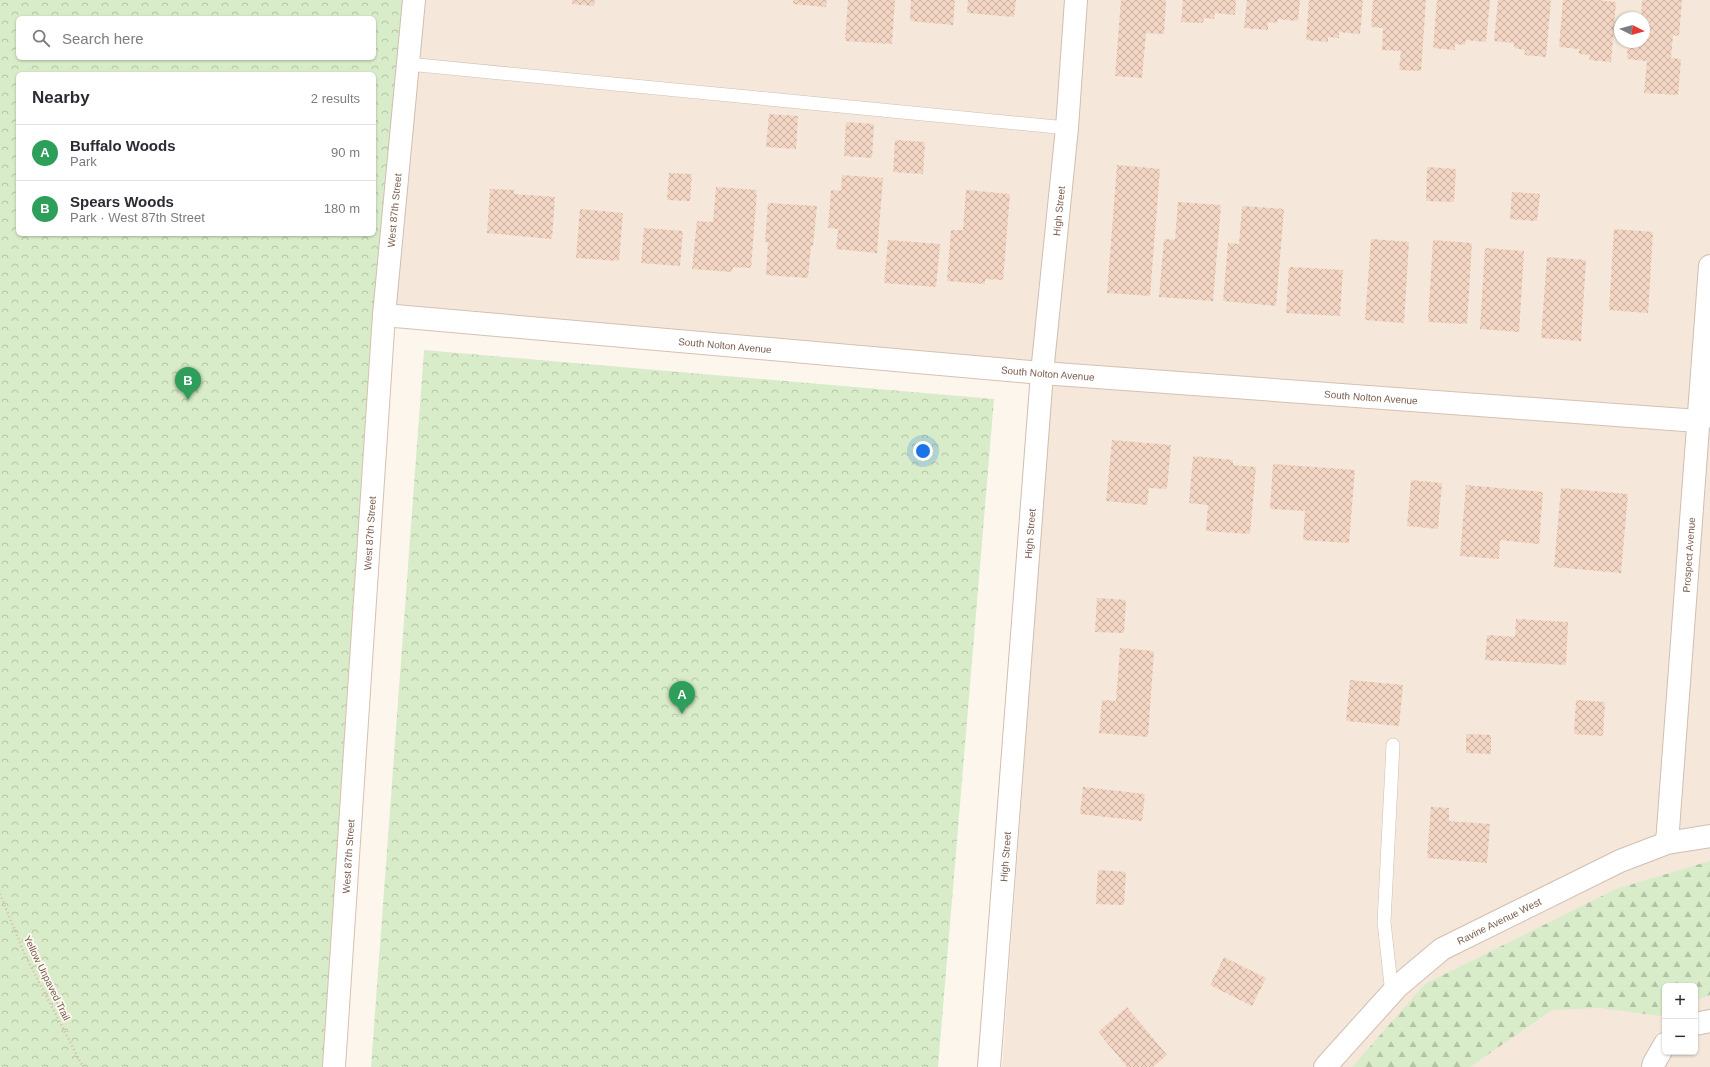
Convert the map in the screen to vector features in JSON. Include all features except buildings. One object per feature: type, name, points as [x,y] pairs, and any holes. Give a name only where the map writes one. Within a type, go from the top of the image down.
[{"type":"street","name":"West 87th Street","points":[[334,1067],[384,315],[414,0]]},
{"type":"street","name":"High Street","points":[[989,1067],[1042,373],[1066,128],[1076,0]]},
{"type":"street","name":"Prospect Avenue","points":[[1667,843],[1704,418],[1710,266]]},
{"type":"street","name":"South Nolton Avenue","points":[[384,315],[1042,373],[1704,418]]},
{"type":"street","name":"Ravine Avenue West","points":[[1325,1067],[1398,986],[1442,949],[1620,861],[1667,843],[1710,836]]},
{"type":"street","points":[[1698,1023],[1710,1021]]},
{"type":"street","points":[[1654,1065],[1662,1050]]},
{"type":"lane","points":[[408,64],[1066,128]]},
{"type":"lane","points":[[1392,994],[1384,922],[1393,745]]},
{"type":"path","name":"Yellow Unpaved Trail","points":[[0,894],[25,955],[83,1067]]},
{"type":"shaded area","points":[[409,0],[1710,0],[1710,408],[1693,416],[390,310]]},
{"type":"shaded area","points":[[1052,384],[1710,421],[1710,1067],[1002,1067]]},
{"type":"green space","points":[[0,0],[403,0],[364,567],[327,1067],[0,1067]]},
{"type":"green space","points":[[424,350],[994,399],[938,1067],[371,1067]]},
{"type":"green space","points":[[1710,861],[1710,995],[1698,999],[1698,983],[1662,983],[1661,1016],[1600,1008],[1552,1010],[1470,1067],[1352,1067],[1425,984],[1616,889]]},
{"type":"place","name":"Spears Woods","points":[[188,400]]},
{"type":"place","name":"Buffalo Woods","points":[[682,714]]}]
